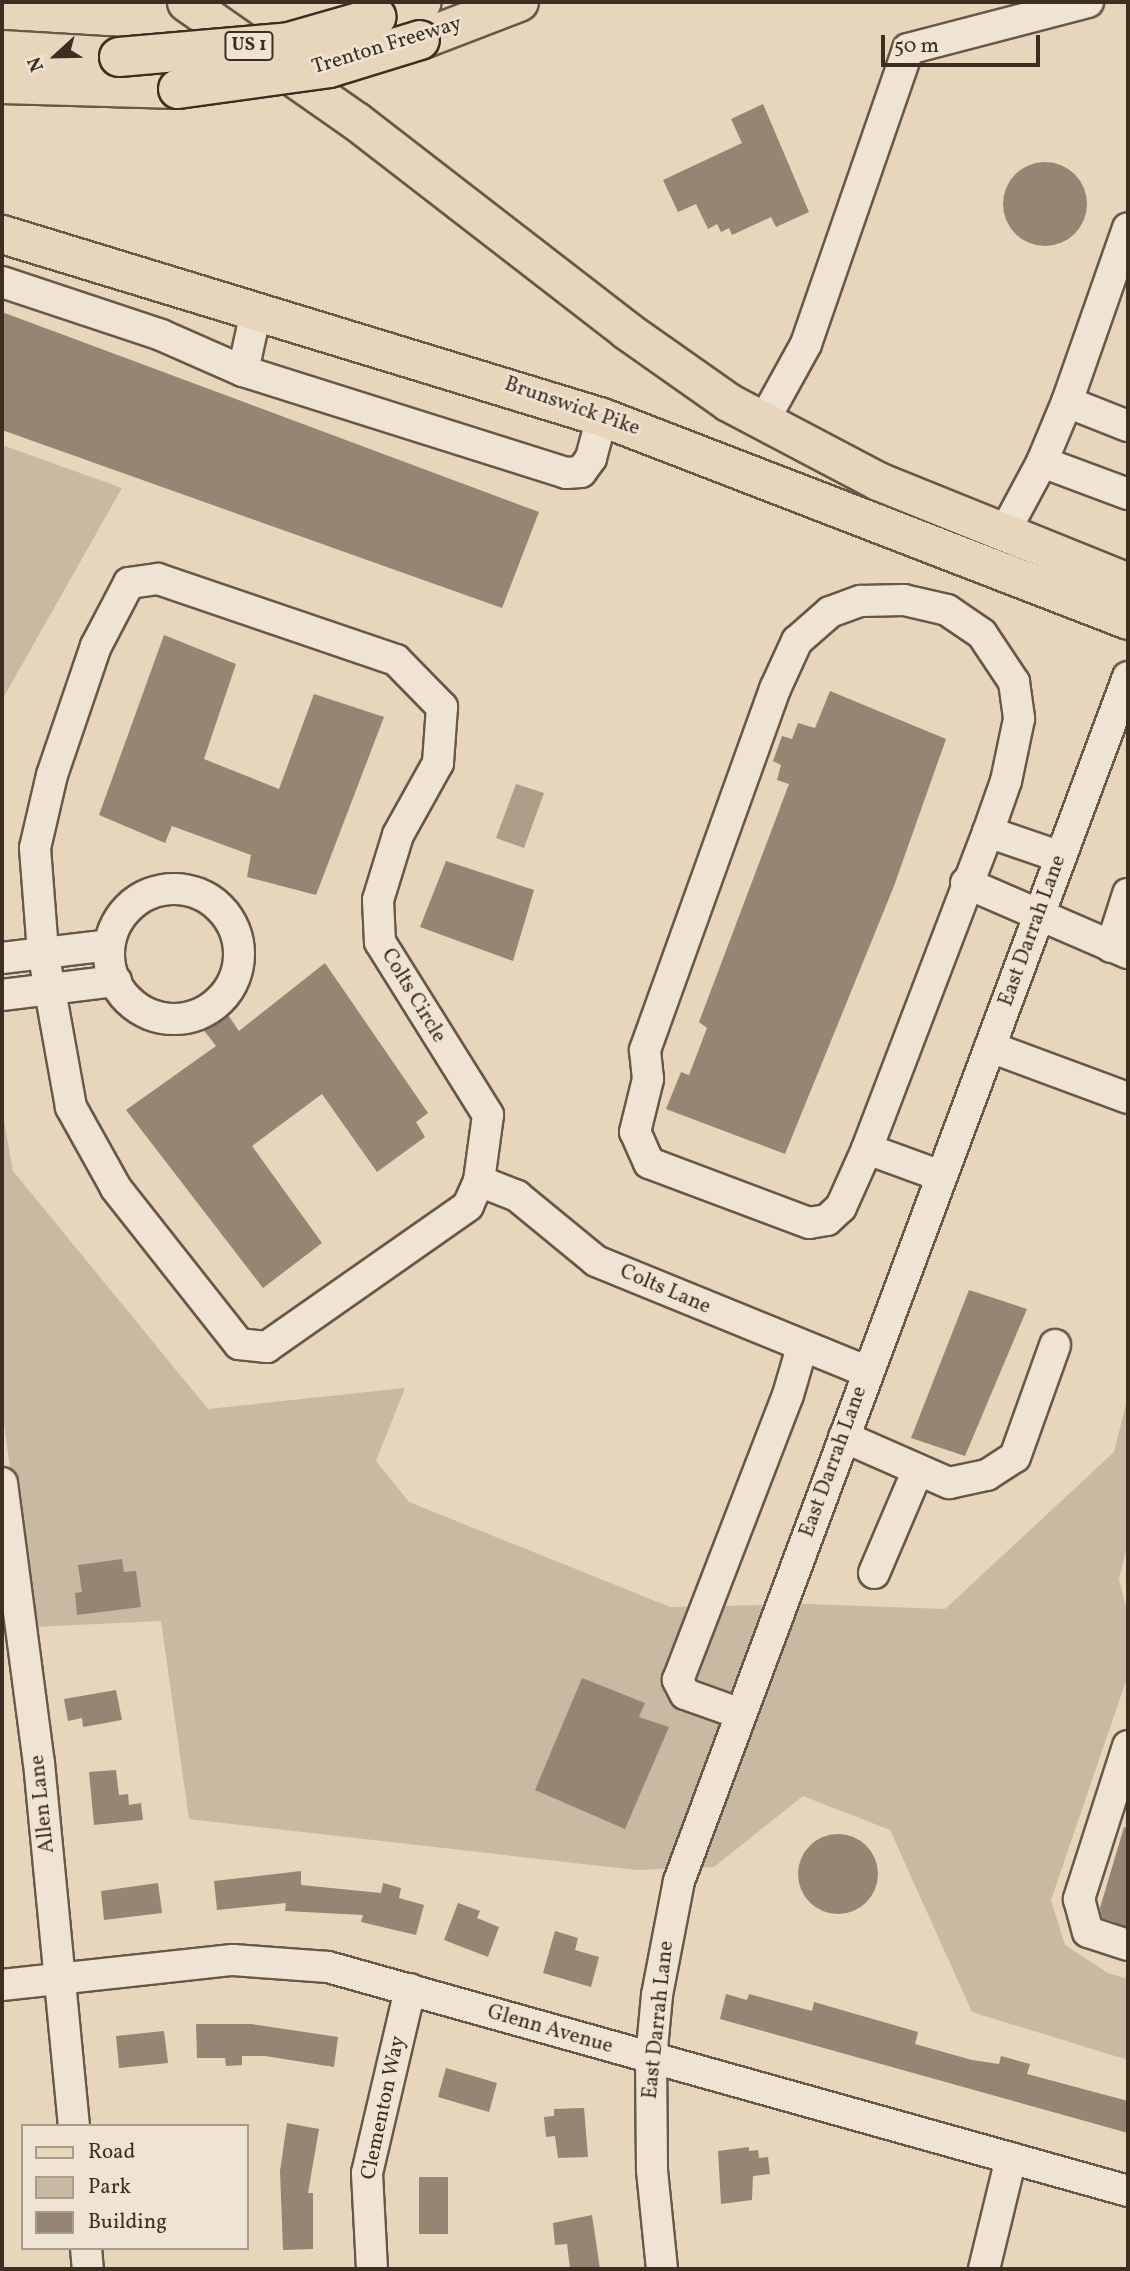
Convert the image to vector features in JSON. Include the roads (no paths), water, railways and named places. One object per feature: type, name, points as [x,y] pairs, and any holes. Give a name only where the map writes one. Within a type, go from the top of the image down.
[{"type":"highway","name":"Trenton Freeway","points":[[2,50],[119,57],[289,42],[422,2]]},
{"type":"highway","name":"Trenton Freeway","points":[[2,84],[178,89],[328,68],[420,40],[519,2]]},
{"type":"main road","points":[[186,2],[356,121],[675,366],[763,422],[878,481],[1128,582]]},
{"type":"main road","name":"Brunswick Pike","points":[[2,234],[602,417],[1128,620]]},
{"type":"street","points":[[763,422],[806,345],[908,49],[1088,2]]},
{"type":"street","points":[[1004,533],[1042,462],[1067,402],[1128,228]]},
{"type":"street","points":[[2,282],[161,335],[243,371],[566,473],[581,472],[591,458],[602,417]]},
{"type":"street","points":[[243,371],[256,312]]},
{"type":"street","points":[[1067,402],[1128,426]]},
{"type":"street","points":[[1042,462],[1128,494]]},
{"type":"street","name":"Colts Circle","points":[[158,579],[396,660],[442,707],[438,763],[398,835],[378,900],[380,942],[488,1115],[478,1181],[468,1206],[267,1347],[239,1344],[116,1188],[71,1107],[43,952],[38,835],[52,775],[96,646],[129,583],[158,579]]},
{"type":"street","points":[[904,600],[947,610],[982,634],[1014,682],[1019,719],[1006,781],[966,883],[867,1149],[841,1208],[827,1220],[808,1223],[649,1163],[635,1132],[648,1079],[645,1050],[775,689],[797,641],[830,611],[861,601],[904,600]]},
{"type":"street","name":"East Darrah Lane","points":[[662,2269],[652,2170],[651,2059],[659,1983],[679,1881],[1128,677]]},
{"type":"street","points":[[988,832],[1061,857]]},
{"type":"street","points":[[966,883],[1119,950],[1128,894]]},
{"type":"street","points":[[170,888],[192,891],[212,901],[228,916],[237,936],[235,978],[208,1009],[189,1017],[148,1014],[131,1002],[116,981],[109,944],[116,923],[130,906],[148,894],[170,888]]},
{"type":"street","points":[[2,958],[109,944]]},
{"type":"street","points":[[2,995],[49,992],[116,981]]},
{"type":"street","points":[[990,1047],[1128,1098]]},
{"type":"street","points":[[867,1149],[942,1176]]},
{"type":"street","name":"Colts Lane","points":[[478,1181],[517,1196],[596,1261],[868,1372]]},
{"type":"street","points":[[844,1437],[949,1483],[987,1475],[1015,1457],[1055,1345]]},
{"type":"street","points":[[741,1714],[685,1694],[678,1679],[788,1395],[802,1347]]},
{"type":"street","points":[[874,1573],[918,1470]]},
{"type":"street","name":"Allen Lane","points":[[2,1483],[39,1763],[74,2124]]},
{"type":"street","points":[[1128,1746],[1079,1899],[1088,1933],[1128,1945]]},
{"type":"street","name":"Glenn Avenue","points":[[2,1985],[233,1960],[284,1961],[349,1971],[651,2059],[1128,2191]]},
{"type":"street","name":"Clementon Way","points":[[372,2269],[367,2173],[410,1989]]},
{"type":"street","points":[[984,2269],[1011,2158]]},
{"type":"street","points":[[86,2250],[88,2269]]}]
